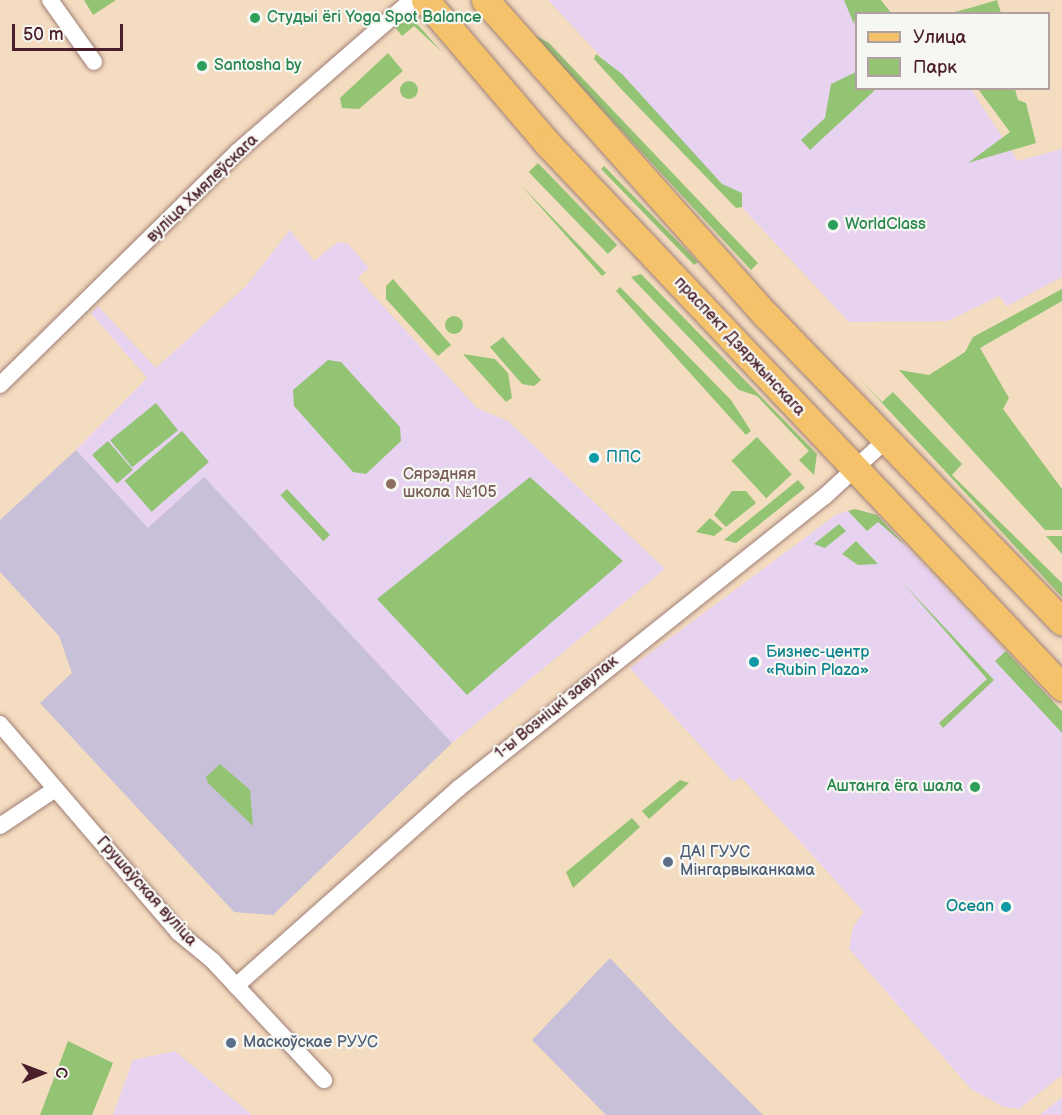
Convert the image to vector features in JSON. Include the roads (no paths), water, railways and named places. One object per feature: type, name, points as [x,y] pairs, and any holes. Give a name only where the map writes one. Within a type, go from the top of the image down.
[{"type":"main road","name":"праспект Дзяржынскага","points":[[425,0],[547,143],[1062,687]]},
{"type":"main road","points":[[484,0],[886,440],[1062,622]]},
{"type":"street","points":[[50,0],[94,62]]},
{"type":"street","name":"вуліца Хмялеўскага","points":[[0,385],[237,152],[412,0]]},
{"type":"street","name":"1-ы Возніцкі завулак","points":[[236,986],[459,788],[856,470],[886,440]]},
{"type":"street","name":"Грушаўская вуліца","points":[[0,724],[186,942],[236,986],[324,1080]]},
{"type":"street","points":[[0,826],[54,790]]},
{"type":"place","name":"Студыі ёгі Yoga Spot Balance","points":[[255,18]]},
{"type":"place","name":"Santosha by","points":[[202,66]]},
{"type":"place","name":"WorldClass","points":[[833,225]]},
{"type":"place","name":"ППС","points":[[594,458]]},
{"type":"place","name":"Сярэдняя школа №105","points":[[391,484]]},
{"type":"place","name":"Бизнес-центр «Rubin Plaza»","points":[[754,662]]},
{"type":"place","name":"Аштанга ёга шала","points":[[975,787]]},
{"type":"place","name":"ДАІ ГУУС Мінгарвыканкама","points":[[668,862]]},
{"type":"place","name":"Ocean","points":[[1006,907]]},
{"type":"place","name":"Маскоўскае РУУС","points":[[231,1043]]}]
